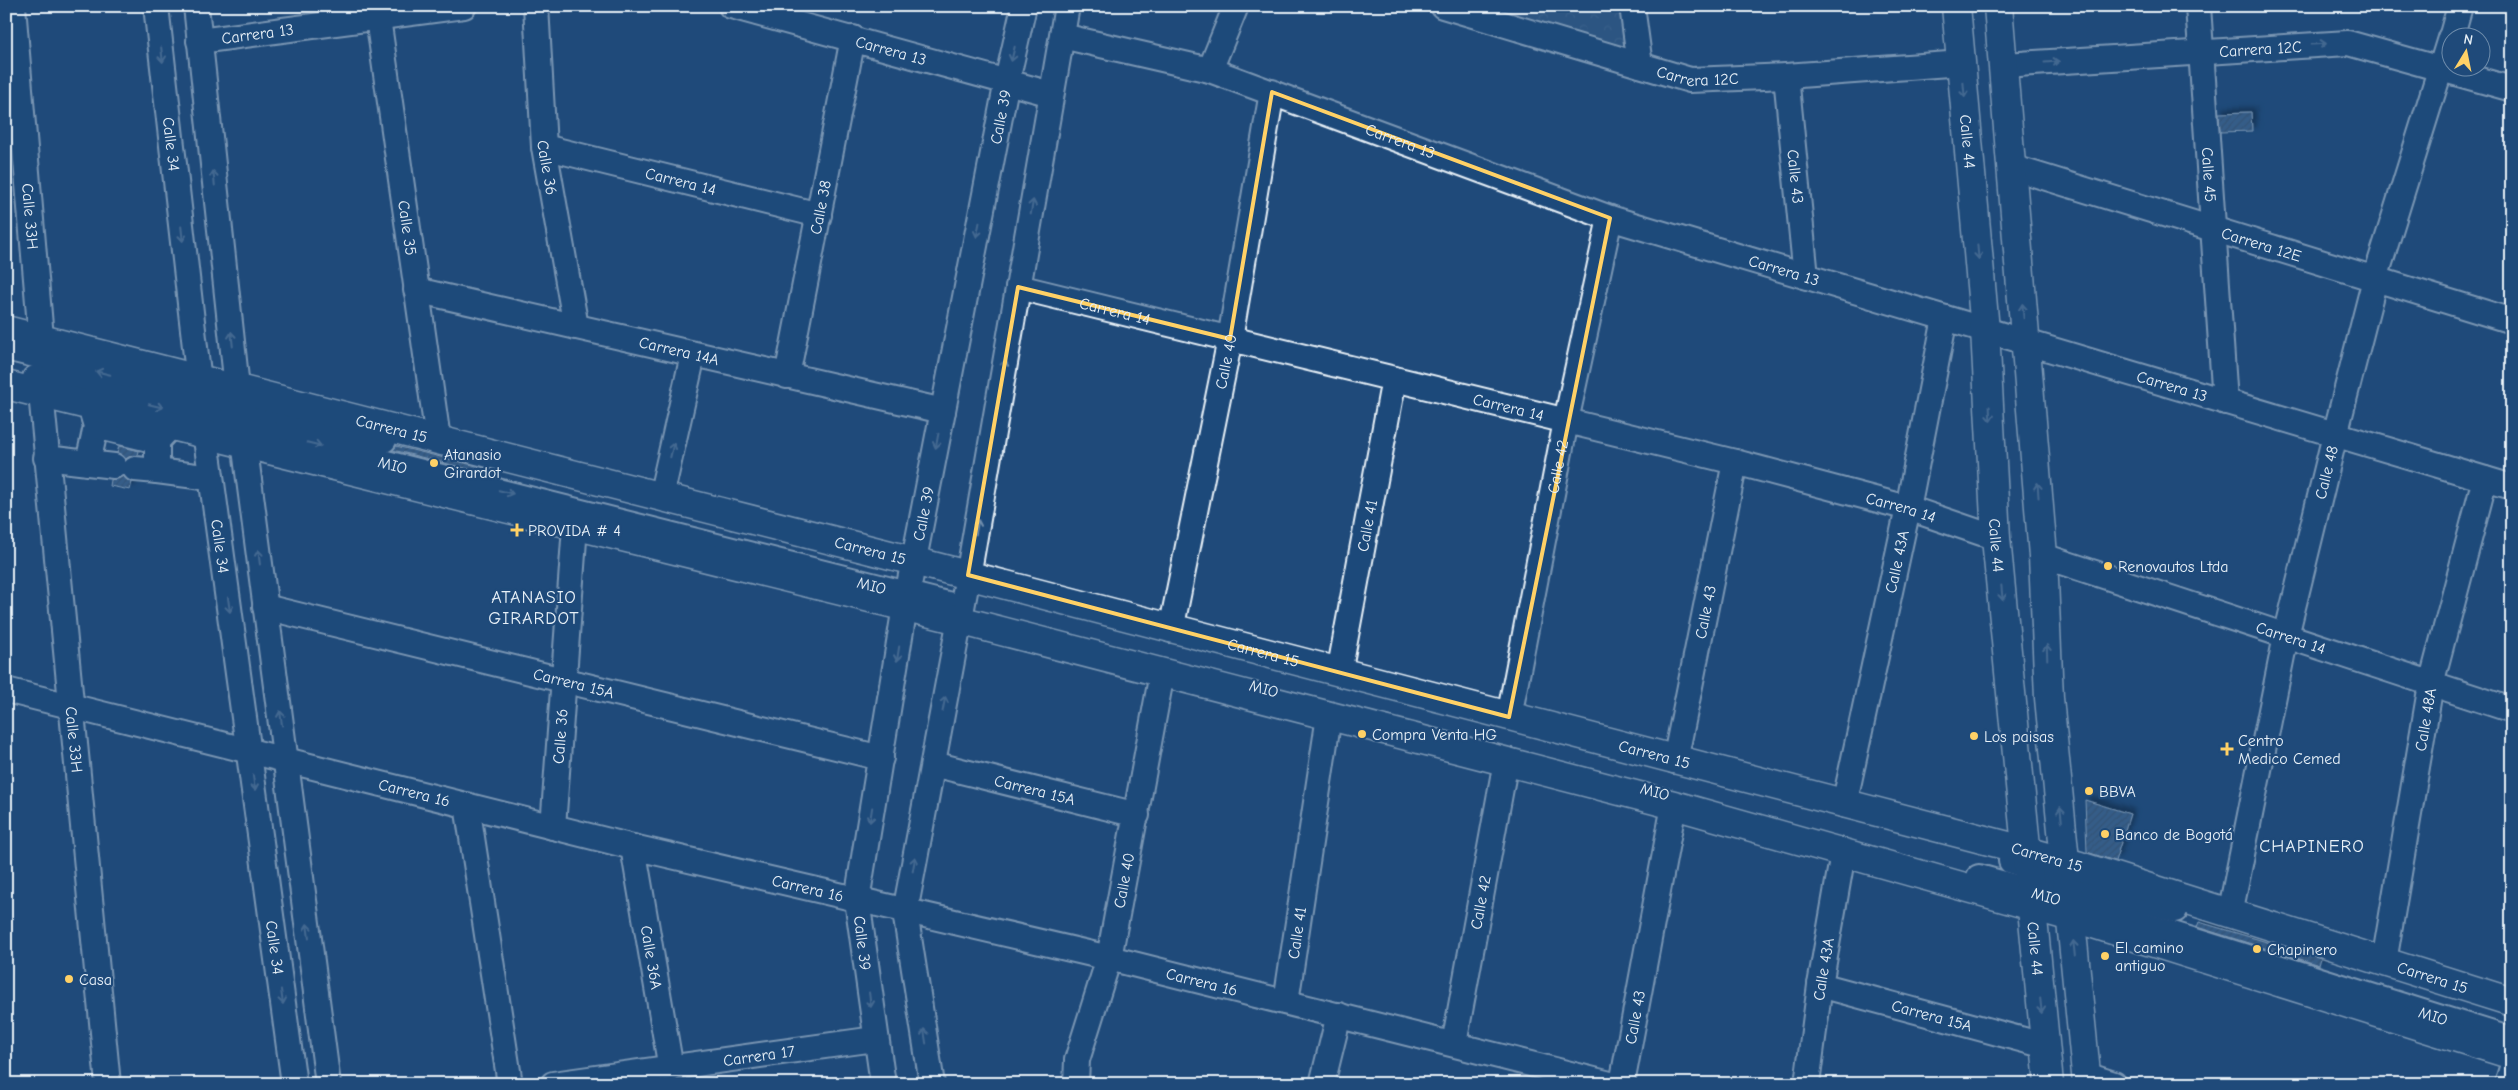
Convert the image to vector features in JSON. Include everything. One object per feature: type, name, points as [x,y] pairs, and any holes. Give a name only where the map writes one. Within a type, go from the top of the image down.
[{"type":"main road","name":"Calle 44","points":[[1956,6],[1985,330],[1996,538],[2049,1084]]},
{"type":"main road","points":[[1998,6],[2043,556],[2048,698],[2069,890],[2086,1080]]},
{"type":"main road","name":"Carrera 15","points":[[6,330],[42,338],[202,407],[241,416],[438,439],[661,497],[909,583],[964,597],[1171,630],[1844,804],[2028,878],[2069,890],[2512,1055]]},
{"type":"main road","name":"Carrera 15","points":[[6,385],[40,394],[93,416],[164,434],[202,407],[241,416],[575,526],[909,583],[964,597],[1162,673],[1674,805],[1843,853],[2028,878],[2069,890],[2230,914],[2512,1002]]},
{"type":"street","name":"Calle 33H","points":[[13,6],[42,338]]},
{"type":"street","name":"Calle 34","points":[[156,6],[202,407],[294,1084]]},
{"type":"street","name":"Calle 34","points":[[196,6],[241,416],[328,1084]]},
{"type":"street","name":"Carrera 13","points":[[199,41],[464,6]]},
{"type":"street","name":"Calle 36","points":[[536,6],[544,147],[576,327]]},
{"type":"street","name":"Carrera 13","points":[[731,6],[1051,94]]},
{"type":"street","name":"Calle 39","points":[[883,1084],[875,1039],[857,900],[909,583],[1007,81],[1024,6]]},
{"type":"street","points":[[932,1084],[906,912],[964,597],[1067,6]]},
{"type":"street","points":[[1210,70],[1236,6]]},
{"type":"street","name":"Carrera 12C","points":[[1443,6],[1690,80],[1786,76],[1962,63]]},
{"type":"street","points":[[1632,6],[1640,65]]},
{"type":"street","name":"Calle 45","points":[[2198,6],[2225,402]]},
{"type":"street","name":"Calle 48","points":[[2453,28],[2460,6]]},
{"type":"street","name":"Calle 35","points":[[378,18],[438,439]]},
{"type":"street","name":"Carrera 13","points":[[1062,36],[1210,70],[1610,218],[2512,487]]},
{"type":"street","name":"Calle 38","points":[[788,376],[853,38]]},
{"type":"street","name":"Carrera 12C","points":[[2003,65],[2348,43],[2440,68]]},
{"type":"street","name":"Calle 48","points":[[2230,914],[2286,636],[2335,434],[2375,279],[2440,71]]},
{"type":"street","name":"Calle 43","points":[[1786,76],[1806,277]]},
{"type":"street","name":"Carrera 12C","points":[[2475,78],[2512,89]]},
{"type":"street","name":"Calle 40","points":[[1171,630],[1230,338],[1272,92]]},
{"type":"street","name":"Carrera 14","points":[[544,147],[819,216]]},
{"type":"street","name":"Carrera 12E","points":[[2011,168],[2512,321]]},
{"type":"street","name":"Calle 42","points":[[1509,717],[1566,421],[1610,218]]},
{"type":"street","name":"Carrera 14","points":[[1018,287],[1735,462],[1908,508],[1996,538]]},
{"type":"street","name":"Carrera 14A","points":[[416,290],[943,412]]},
{"type":"street","name":"Calle 43A","points":[[1844,804],[1908,508],[1945,318]]},
{"type":"street","points":[[6,348],[202,407]]},
{"type":"street","points":[[661,497],[693,354]]},
{"type":"street","points":[[6,372],[202,407]]},
{"type":"street","name":"Calle 41","points":[[1338,673],[1394,379]]},
{"type":"street","name":"Calle 33H","points":[[40,394],[108,1084]]},
{"type":"street","points":[[88,463],[93,416]]},
{"type":"street","name":"MIO","points":[[241,416],[909,583]]},
{"type":"street","points":[[135,469],[164,434]]},
{"type":"street","points":[[46,458],[212,478]]},
{"type":"street","name":"Calle 43","points":[[1675,760],[1735,462]]},
{"type":"street","name":"Calle 48A","points":[[2384,962],[2431,684],[2485,479]]},
{"type":"street","name":"Calle 36","points":[[553,827],[575,526]]},
{"type":"street","name":"Carrera 14","points":[[2043,556],[2512,710]]},
{"type":"street","name":"MIO","points":[[964,597],[2028,878]]},
{"type":"street","name":"Carrera 15A","points":[[265,607],[881,758]]},
{"type":"street","name":"Calle 40","points":[[1076,1084],[1077,1060],[1109,958],[1162,673]]},
{"type":"street","name":"Carrera 16","points":[[6,690],[632,847],[1109,958],[1610,1084]]},
{"type":"street","name":"Calle 41","points":[[1286,1002],[1330,716]]},
{"type":"street","name":"Calle 42","points":[[1454,1044],[1506,762]]},
{"type":"street","name":"Carrera 15A","points":[[933,764],[1137,815]]},
{"type":"street","points":[[467,805],[510,1084]]},
{"type":"street","name":"Calle 43","points":[[1622,1084],[1674,805]]},
{"type":"street","name":"Calle 36A","points":[[632,847],[671,1069]]},
{"type":"street","name":"Calle 43A","points":[[1807,1084],[1820,984],[1843,853]]},
{"type":"street","name":"MIO","points":[[2069,890],[2512,1016]]},
{"type":"street","name":"MIO","points":[[2069,890],[2512,1040]]},
{"type":"street","name":"Carrera 15A","points":[[1820,984],[2046,1046]]},
{"type":"street","points":[[1322,1084],[1339,1015]]},
{"type":"street","name":"Carrera 17","points":[[553,1084],[875,1039]]},
{"type":"street","points":[[2507,1084],[2512,1068]]},
{"type":"street","points":[[2086,1080],[2114,1084]]},
{"type":"highlighted area","points":[[1272,92],[1610,218],[1509,717],[968,575],[1018,287],[1230,339]]},
{"type":"green space","points":[[1448,6],[1632,6],[1640,65]]},
{"type":"building","points":[[2251,112],[2252,131],[2220,132],[2219,113]]},
{"type":"building","points":[[119,446],[139,451],[138,455],[126,459],[117,453]]},
{"type":"building","points":[[396,446],[497,471],[496,476],[393,450]]},
{"type":"building","points":[[123,476],[132,482],[130,490],[110,486],[111,480]]},
{"type":"building","name":"Banco de Bogotá","points":[[2085,800],[2130,814],[2115,861],[2087,852]]},
{"type":"building","points":[[2199,922],[2321,958],[2319,965],[2197,927]]},
{"type":"place","name":"Atanasio Girardot","points":[[434,463]]},
{"type":"place","name":"PROVIDA # 4","points":[[517,530]]},
{"type":"place","name":"Renovautos Ltda","points":[[2108,566]]},
{"type":"place","name":"Compra Venta HG","points":[[1362,734]]},
{"type":"place","name":"Los paisas","points":[[1974,736]]},
{"type":"place","name":"Centro Medico Cemed","points":[[2227,749]]},
{"type":"place","name":"BBVA","points":[[2089,791]]},
{"type":"place","name":"Banco de Bogotá","points":[[2105,834]]},
{"type":"place","name":"Chapinero","points":[[2257,949]]},
{"type":"place","name":"El camino antiguo","points":[[2105,956]]},
{"type":"place","name":"Casa","points":[[69,979]]},
{"type":"district","name":"ATANASIO GIRARDOT","points":[[534,607]]},
{"type":"district","name":"CHAPINERO","points":[[2312,846]]}]
